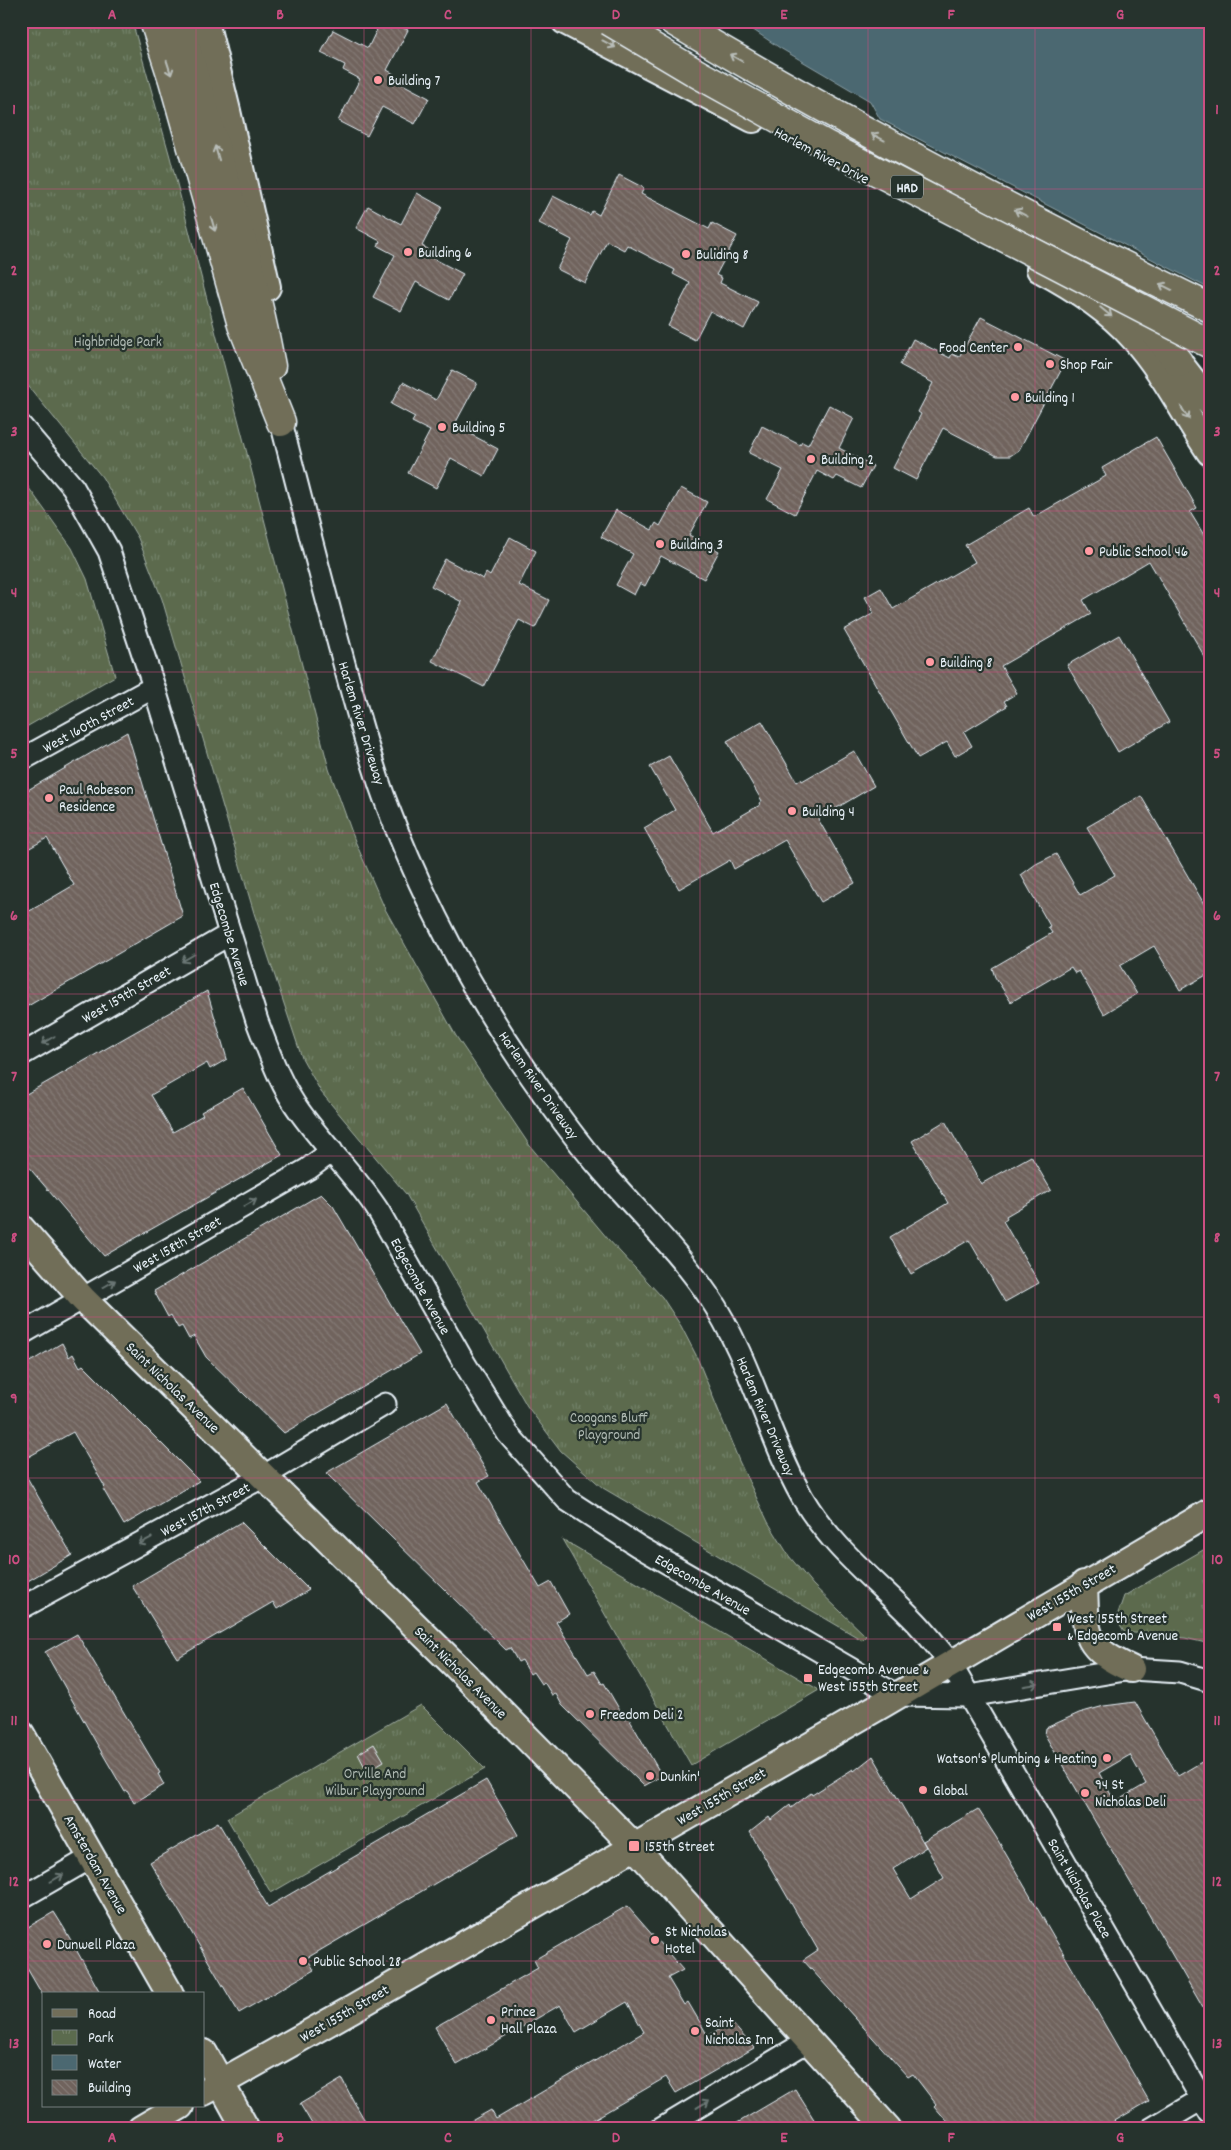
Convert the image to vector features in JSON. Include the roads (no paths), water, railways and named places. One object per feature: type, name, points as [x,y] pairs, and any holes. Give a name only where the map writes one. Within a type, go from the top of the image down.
[{"type":"highway","points":[[154,21],[173,80],[242,325],[281,422]]},
{"type":"highway","points":[[178,21],[262,319],[281,422]]},
{"type":"highway","name":"Harlem River Drive","points":[[609,21],[698,74],[828,146],[1210,344]]},
{"type":"highway","name":"HRD","points":[[673,21],[868,132],[1070,238],[1210,308]]},
{"type":"highway","points":[[1070,238],[1149,325],[1170,369]]},
{"type":"main road","points":[[205,21],[274,319],[281,422]]},
{"type":"main road","name":"Harlem River Drive","points":[[565,21],[1061,281],[1117,321],[1170,369]]},
{"type":"main road","points":[[1170,369],[1210,403]]},
{"type":"main road","points":[[1170,369],[1210,452]]},
{"type":"main road","name":"Saint Nicholas Avenue","points":[[21,1228],[83,1299],[264,1476],[634,1846],[888,2129]]},
{"type":"main road","name":"West 155th Street","points":[[212,2087],[354,2008],[897,1695],[1210,1510]]},
{"type":"main road","points":[[1084,1584],[1087,1632],[1096,1648],[1108,1658],[1131,1668]]},
{"type":"main road","name":"Amsterdam Avenue","points":[[21,1734],[169,1992]]},
{"type":"main road","points":[[205,2057],[212,2087],[246,2129]]},
{"type":"main road","points":[[141,2129],[177,2108]]},
{"type":"street","name":"Harlem River Driveway","points":[[281,422],[327,602],[374,768],[408,854],[434,912],[463,966],[510,1045],[558,1114],[604,1173],[684,1262],[712,1301],[744,1364],[792,1477],[823,1528],[859,1568],[912,1617],[950,1664]]},
{"type":"street","name":"Edgecombe Avenue","points":[[21,426],[73,486],[109,552],[154,687],[257,1022],[276,1069],[299,1111],[366,1193],[379,1212],[466,1366],[508,1434],[566,1500],[638,1546],[897,1695],[969,1696],[1131,1668],[1180,1672],[1210,1682]]},
{"type":"street","name":"West 160th Street","points":[[21,760],[154,687]]},
{"type":"street","name":"West 159th Street","points":[[21,1055],[230,934]]},
{"type":"street","name":"West 158th Street","points":[[21,1334],[308,1169],[332,1152]]},
{"type":"street","name":"West 157th Street","points":[[21,1608],[264,1476],[385,1404]]},
{"type":"street","name":"Saint Nicholas Place","points":[[950,1664],[1206,2106]]},
{"type":"street","points":[[21,1898],[92,1857]]},
{"type":"street","points":[[661,2129],[808,2041]]},
{"type":"street","points":[[1151,2129],[1206,2106]]},
{"type":"water","points":[[740,21],[1210,21],[1210,289],[880,119],[870,101],[780,48]]},
{"type":"place","name":"Building 7","points":[[378,80]]},
{"type":"place","name":"Building 6","points":[[408,252]]},
{"type":"place","name":"Buliding 8","points":[[686,254]]},
{"type":"place","name":"Food Center","points":[[1018,347]]},
{"type":"place","name":"Shop Fair","points":[[1050,364]]},
{"type":"place","name":"Building 1","points":[[1015,397]]},
{"type":"place","name":"Building 5","points":[[442,427]]},
{"type":"place","name":"Building 2","points":[[811,459]]},
{"type":"place","name":"Building 3","points":[[660,544]]},
{"type":"place","name":"Public School 46","points":[[1089,551]]},
{"type":"place","name":"Building 8","points":[[930,662]]},
{"type":"place","name":"Paul Robeson Residence","points":[[49,798]]},
{"type":"place","name":"Building 4","points":[[792,811]]},
{"type":"place","name":"West 155th Street & Edgecomb Avenue","points":[[1057,1627]]},
{"type":"place","name":"Edgecomb Avenue & West 155th Street","points":[[808,1678]]},
{"type":"place","name":"Freedom Deli 2","points":[[590,1714]]},
{"type":"place","name":"Watson's Plumbing & Heating","points":[[1107,1758]]},
{"type":"place","name":"Dunkin'","points":[[650,1776]]},
{"type":"place","name":"Global","points":[[923,1790]]},
{"type":"place","name":"94 St Nicholas Deli","points":[[1085,1793]]},
{"type":"place","name":"155th Street","points":[[634,1846]]},
{"type":"place","name":"St Nicholas Hotel","points":[[655,1940]]},
{"type":"place","name":"Dunwell Plaza","points":[[47,1944]]},
{"type":"place","name":"Public School 28","points":[[303,1961]]},
{"type":"place","name":"Prince Hall Plaza","points":[[491,2020]]},
{"type":"place","name":"Saint Nicholas Inn","points":[[695,2031]]},
{"type":"park label","name":"Highbridge Park","points":[[118,341]]},
{"type":"park label","name":"Coogans Bluff Playground","points":[[609,1426]]},
{"type":"park label","name":"Orville And Wilbur Playground","points":[[375,1782]]}]
